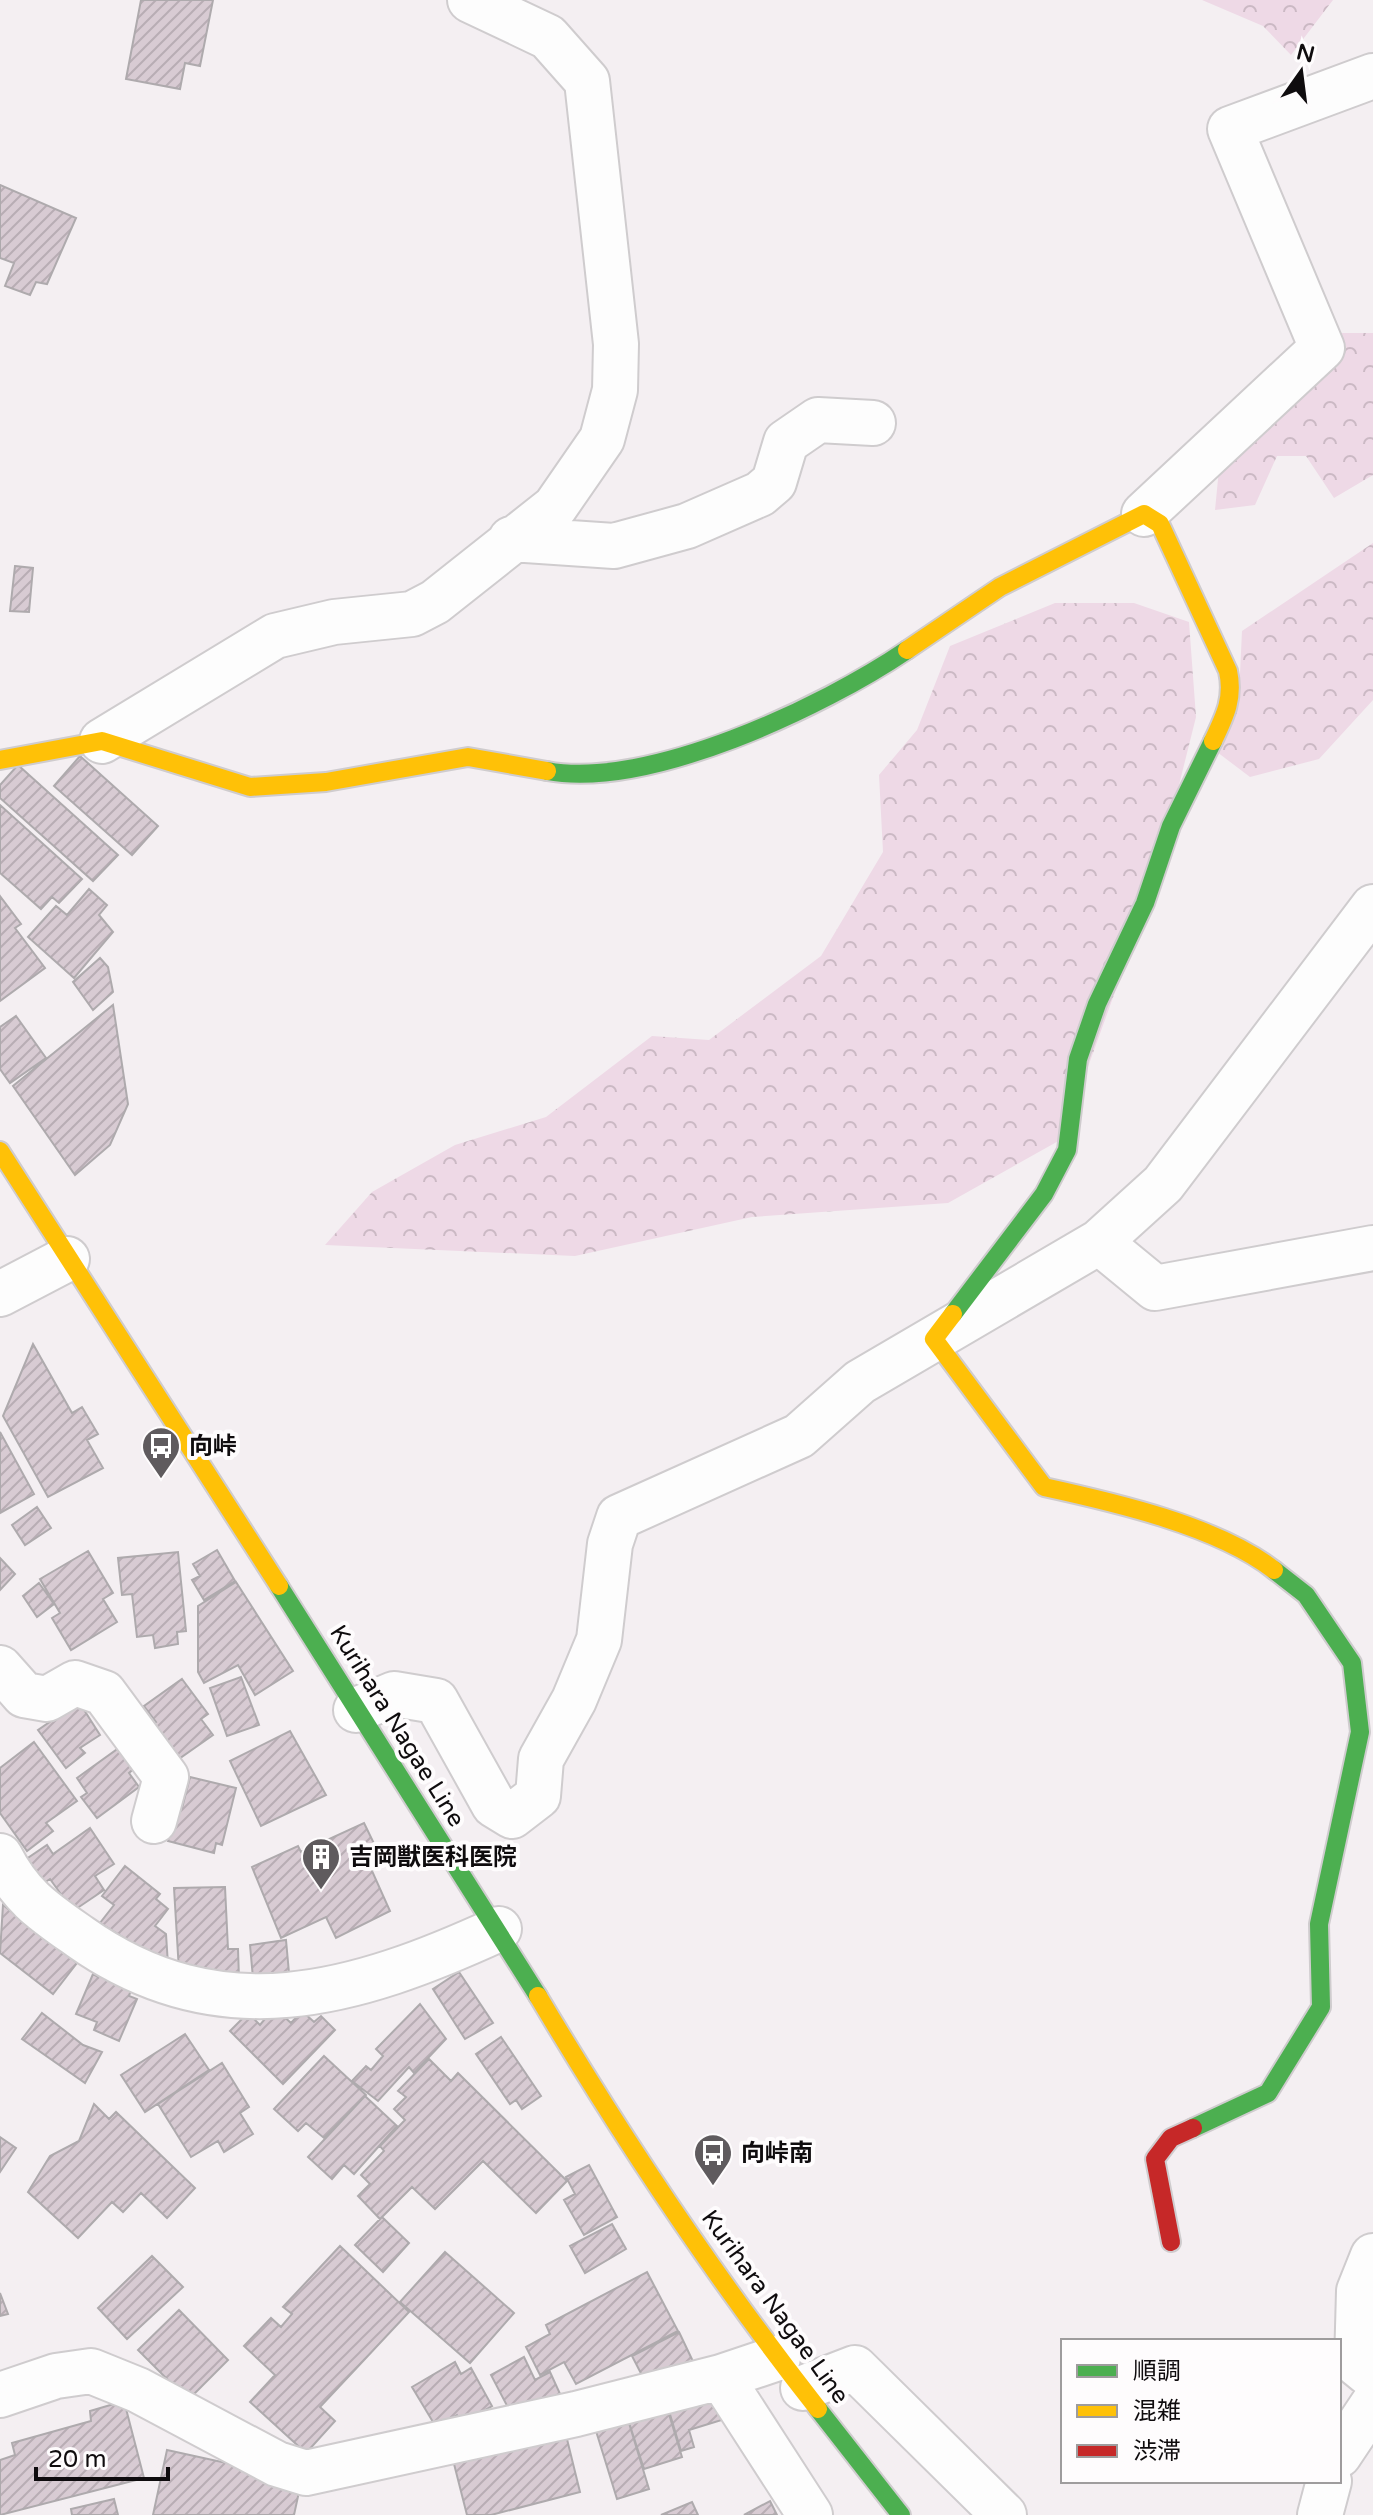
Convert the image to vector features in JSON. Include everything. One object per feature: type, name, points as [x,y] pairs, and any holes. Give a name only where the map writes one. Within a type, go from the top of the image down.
[{"type":"street","points":[[0,760],[102,741],[275,636],[334,622],[412,614],[435,602],[555,507],[602,439],[615,390],[616,344],[587,81],[548,37],[470,0]]},
{"type":"street","points":[[102,741],[250,787],[326,782],[468,757],[572,776],[615,773],[752,734],[879,669],[1000,587],[1144,514],[1322,348],[1230,129],[1373,76]]},
{"type":"street","points":[[511,539],[614,546],[687,526],[760,494],[774,482],[786,442],[818,420],[873,423]]},
{"type":"street","points":[[934,1339],[1044,1194],[1067,1150],[1078,1059],[1097,1004],[1145,903],[1171,826],[1229,707],[1232,688],[1228,671],[1160,524],[1144,514]]},
{"type":"street","points":[[356,1710],[394,1694],[436,1701],[494,1805],[512,1816],[538,1796],[541,1759],[574,1700],[599,1640],[610,1544],[619,1517],[799,1436],[860,1382],[1099,1242],[1163,1184],[1373,907]]},
{"type":"street","name":"Kurihara Nagae Line","points":[[0,1151],[499,1929],[612,2120],[790,2373],[901,2515]]},
{"type":"street","points":[[1099,1242],[1155,1288],[1373,1248]]},
{"type":"street","points":[[0,1294],[67,1259]]},
{"type":"street","points":[[934,1339],[1044,1487],[1117,1503],[1250,1551],[1306,1595],[1352,1663],[1360,1732],[1319,1924],[1321,2007],[1268,2093],[1171,2138],[1155,2159],[1171,2242]]},
{"type":"street","points":[[0,1668],[24,1695],[47,1699],[75,1683],[104,1693],[166,1777],[154,1821]]},
{"type":"street","points":[[5,1878],[48,1914],[127,1966],[206,1994],[248,1998],[354,1981],[429,1961],[499,1929]]},
{"type":"street","points":[[1373,2256],[1359,2291],[1357,2364],[1373,2377]]},
{"type":"street","points":[[0,2395],[56,2376],[91,2371],[138,2390],[277,2464],[306,2473],[576,2414],[721,2377],[855,2368],[1004,2515]]},
{"type":"street","points":[[721,2377],[810,2515]]},
{"type":"street","points":[[1341,2452],[1373,2404]]},
{"type":"street","points":[[1320,2515],[1328,2483]]},
{"type":"green space","points":[[1202,0],[1333,0],[1291,55],[1263,26]]},
{"type":"green space","points":[[1336,333],[1373,333],[1373,475],[1334,498],[1306,456],[1277,456],[1255,505],[1215,510],[1220,459]]},
{"type":"green space","points":[[1373,543],[1373,700],[1319,759],[1250,777],[1217,752],[1240,673],[1242,631]]},
{"type":"green space","points":[[1055,603],[1134,603],[1189,622],[1196,717],[1155,881],[1062,1139],[948,1203],[752,1217],[575,1256],[325,1245],[372,1192],[455,1145],[546,1117],[652,1036],[709,1040],[821,956],[883,852],[879,775],[917,730],[950,646]]},
{"type":"building","points":[[141,0],[213,0],[200,66],[185,63],[180,89],[126,79]]},
{"type":"building","points":[[0,185],[76,218],[47,284],[36,282],[30,295],[5,286],[14,263],[0,258]]},
{"type":"building","points":[[15,566],[33,568],[29,612],[10,611]]},
{"type":"building","points":[[80,756],[158,826],[132,855],[54,786]]},
{"type":"building","points":[[18,765],[118,855],[93,881],[0,798],[0,785]]},
{"type":"building","points":[[0,805],[82,879],[59,903],[52,897],[41,909],[0,873]]},
{"type":"building","points":[[89,889],[107,905],[99,915],[113,932],[74,978],[28,937],[56,906],[67,915]]},
{"type":"building","points":[[0,896],[21,924],[15,928],[45,968],[0,1001]]},
{"type":"building","points":[[100,958],[108,967],[113,992],[93,1010],[73,982]]},
{"type":"building","points":[[113,1005],[128,1104],[110,1145],[75,1175],[13,1086]]},
{"type":"building","points":[[16,1016],[46,1058],[10,1083],[0,1069],[0,1027]]},
{"type":"building","points":[[33,1344],[72,1413],[82,1407],[98,1434],[87,1440],[103,1468],[48,1497],[3,1416]]},
{"type":"building","points":[[0,1432],[34,1494],[0,1513]]},
{"type":"building","points":[[37,1507],[51,1528],[25,1545],[12,1525]]},
{"type":"building","points":[[217,1550],[235,1581],[204,1600],[192,1580],[200,1576],[193,1564]]},
{"type":"building","points":[[88,1551],[113,1593],[103,1599],[117,1622],[71,1650],[52,1618],[60,1613],[40,1579]]},
{"type":"building","points":[[178,1552],[186,1631],[177,1632],[178,1644],[155,1648],[153,1635],[137,1637],[132,1594],[122,1595],[118,1558]]},
{"type":"building","points":[[0,1558],[15,1574],[0,1590]]},
{"type":"building","points":[[236,1582],[293,1671],[255,1695],[238,1665],[204,1683],[198,1672],[198,1606]]},
{"type":"building","points":[[39,1583],[54,1604],[37,1617],[23,1596]]},
{"type":"building","points":[[241,1677],[259,1725],[227,1736],[210,1688]]},
{"type":"building","points":[[182,1679],[208,1714],[201,1719],[213,1735],[173,1763],[148,1727],[156,1722],[144,1706]]},
{"type":"building","points":[[79,1702],[100,1735],[80,1748],[85,1753],[66,1768],[38,1730]]},
{"type":"building","points":[[290,1731],[326,1795],[261,1826],[230,1761]]},
{"type":"building","points":[[34,1742],[77,1801],[46,1823],[53,1831],[27,1851],[0,1813],[0,1768]]},
{"type":"building","points":[[123,1745],[138,1765],[129,1773],[139,1787],[97,1818],[81,1797],[87,1793],[77,1778]]},
{"type":"building","points":[[190,1777],[236,1788],[222,1845],[216,1843],[214,1853],[168,1841],[176,1807],[182,1808]]},
{"type":"building","name":"吉岡獣医科医院","points":[[364,1823],[384,1864],[372,1871],[390,1911],[336,1938],[326,1917],[281,1938],[252,1867],[298,1846],[301,1852]]},
{"type":"building","points":[[90,1828],[114,1864],[95,1876],[104,1890],[73,1911],[50,1879],[36,1888],[19,1864],[47,1845],[53,1854]]},
{"type":"building","points":[[125,1866],[160,1894],[156,1899],[168,1909],[155,1926],[166,1934],[168,1965],[100,1923],[114,1905],[102,1896]]},
{"type":"building","points":[[225,1887],[228,1949],[238,1949],[239,1978],[179,1971],[174,1888]]},
{"type":"building","points":[[3,1905],[77,1963],[53,1994],[0,1953]]},
{"type":"building","points":[[286,1940],[289,1973],[253,1978],[250,1945]]},
{"type":"building","points":[[103,1966],[134,1981],[129,1996],[137,1999],[119,2041],[94,2030],[97,2022],[76,2014],[93,1974],[98,1977]]},
{"type":"building","points":[[459,1972],[493,2023],[465,2039],[433,1989]]},
{"type":"building","points":[[420,2004],[446,2039],[414,2073],[409,2067],[378,2101],[352,2081],[366,2066],[371,2070],[383,2056],[376,2049]]},
{"type":"building","points":[[302,2011],[314,2022],[321,2016],[335,2030],[283,2084],[230,2031],[248,2013],[260,2025],[269,2014],[274,2018],[279,2012],[291,2023]]},
{"type":"building","points":[[42,2013],[83,2045],[102,2052],[85,2083],[22,2039]]},
{"type":"building","points":[[185,2034],[209,2070],[145,2112],[121,2075]]},
{"type":"building","points":[[501,2037],[541,2096],[522,2109],[516,2100],[510,2104],[476,2054]]},
{"type":"building","points":[[324,2056],[366,2095],[324,2138],[306,2123],[298,2131],[274,2109]]},
{"type":"building","points":[[429,2059],[451,2081],[458,2073],[567,2181],[536,2213],[483,2161],[435,2209],[412,2187],[380,2219],[358,2196],[370,2184],[361,2175],[384,2151],[380,2146],[405,2120],[394,2109],[406,2097],[398,2091]]},
{"type":"building","points":[[222,2063],[249,2107],[240,2113],[253,2134],[224,2152],[218,2141],[191,2157],[158,2104]]},
{"type":"building","points":[[365,2096],[397,2126],[354,2174],[344,2165],[332,2179],[308,2157]]},
{"type":"building","points":[[94,2104],[109,2119],[116,2112],[195,2188],[167,2218],[141,2193],[123,2212],[112,2202],[78,2238],[28,2192],[50,2156],[79,2141]]},
{"type":"building","points":[[0,2137],[16,2148],[0,2172]]},
{"type":"building","points":[[589,2165],[617,2217],[584,2235],[564,2200],[575,2194],[566,2177]]},
{"type":"building","points":[[382,2217],[409,2243],[383,2272],[355,2245]]},
{"type":"building","points":[[612,2224],[626,2249],[585,2273],[570,2246]]},
{"type":"building","points":[[340,2246],[409,2312],[320,2407],[335,2421],[306,2453],[250,2402],[275,2375],[244,2346],[271,2318],[281,2327],[292,2314],[283,2307]]},
{"type":"building","points":[[445,2252],[514,2313],[470,2363],[400,2302]]},
{"type":"building","points":[[152,2256],[183,2287],[127,2339],[98,2308]]},
{"type":"building","points":[[647,2272],[678,2331],[576,2384],[564,2362],[540,2375],[526,2347],[550,2334],[546,2325]]},
{"type":"building","points":[[0,2293],[8,2314],[0,2316]]},
{"type":"building","points":[[179,2310],[228,2360],[188,2400],[138,2350]]},
{"type":"building","points":[[679,2332],[698,2372],[648,2387],[632,2356]]},
{"type":"building","points":[[524,2357],[535,2380],[550,2372],[561,2396],[515,2421],[491,2375]]},
{"type":"building","points":[[455,2362],[461,2374],[471,2368],[492,2406],[462,2423],[457,2415],[436,2427],[412,2387]]},
{"type":"building","points":[[706,2391],[725,2419],[689,2430],[694,2447],[681,2451],[666,2401]]},
{"type":"building","points":[[124,2401],[144,2478],[0,2515],[0,2460],[15,2455],[12,2443],[91,2421],[90,2411]]},
{"type":"building","points":[[665,2401],[682,2457],[644,2469],[625,2410]]},
{"type":"building","points":[[625,2410],[649,2489],[617,2499],[592,2418]]},
{"type":"building","points":[[565,2431],[580,2492],[491,2515],[467,2515],[453,2460]]},
{"type":"building","points":[[167,2450],[258,2470],[300,2487],[294,2515],[153,2515]]},
{"type":"building","points":[[114,2499],[118,2515],[72,2515],[71,2509]]},
{"type":"building","points":[[770,2501],[777,2515],[744,2515]]},
{"type":"building","points":[[692,2502],[698,2515],[661,2515]]},
{"type":"traffic: fast","points":[[547,771],[588,774],[634,768],[683,756],[733,739],[830,696],[907,650]]},
{"type":"traffic: fast","points":[[953,1314],[1044,1194],[1067,1150],[1078,1059],[1097,1004],[1145,903],[1171,826],[1213,741]]},
{"type":"traffic: fast","points":[[1193,2128],[1268,2093],[1321,2007],[1319,1924],[1360,1732],[1352,1663],[1306,1595],[1274,1570]]},
{"type":"traffic: fast","points":[[279,1586],[538,1996]]},
{"type":"traffic: fast","points":[[818,2409],[901,2515]]},
{"type":"traffic: slow","points":[[907,650],[1000,587],[1144,514],[1160,524],[1228,671],[1229,698],[1213,741]]},
{"type":"traffic: slow","points":[[0,760],[102,741],[250,787],[326,782],[468,757],[547,771]]},
{"type":"traffic: slow","points":[[0,1151],[279,1586]]},
{"type":"traffic: slow","points":[[953,1314],[934,1339],[1044,1487],[1132,1508],[1195,1528],[1251,1554],[1274,1570]]},
{"type":"traffic: slow","points":[[538,1996],[671,2207],[818,2409]]},
{"type":"traffic: jam","points":[[1171,2242],[1155,2159],[1171,2138],[1193,2128]]},
{"type":"place","name":"向峠","points":[[161,1480]]},
{"type":"place","name":"吉岡獣医科医院","points":[[321,1891]]},
{"type":"place","name":"向峠南","points":[[713,2187]]}]
